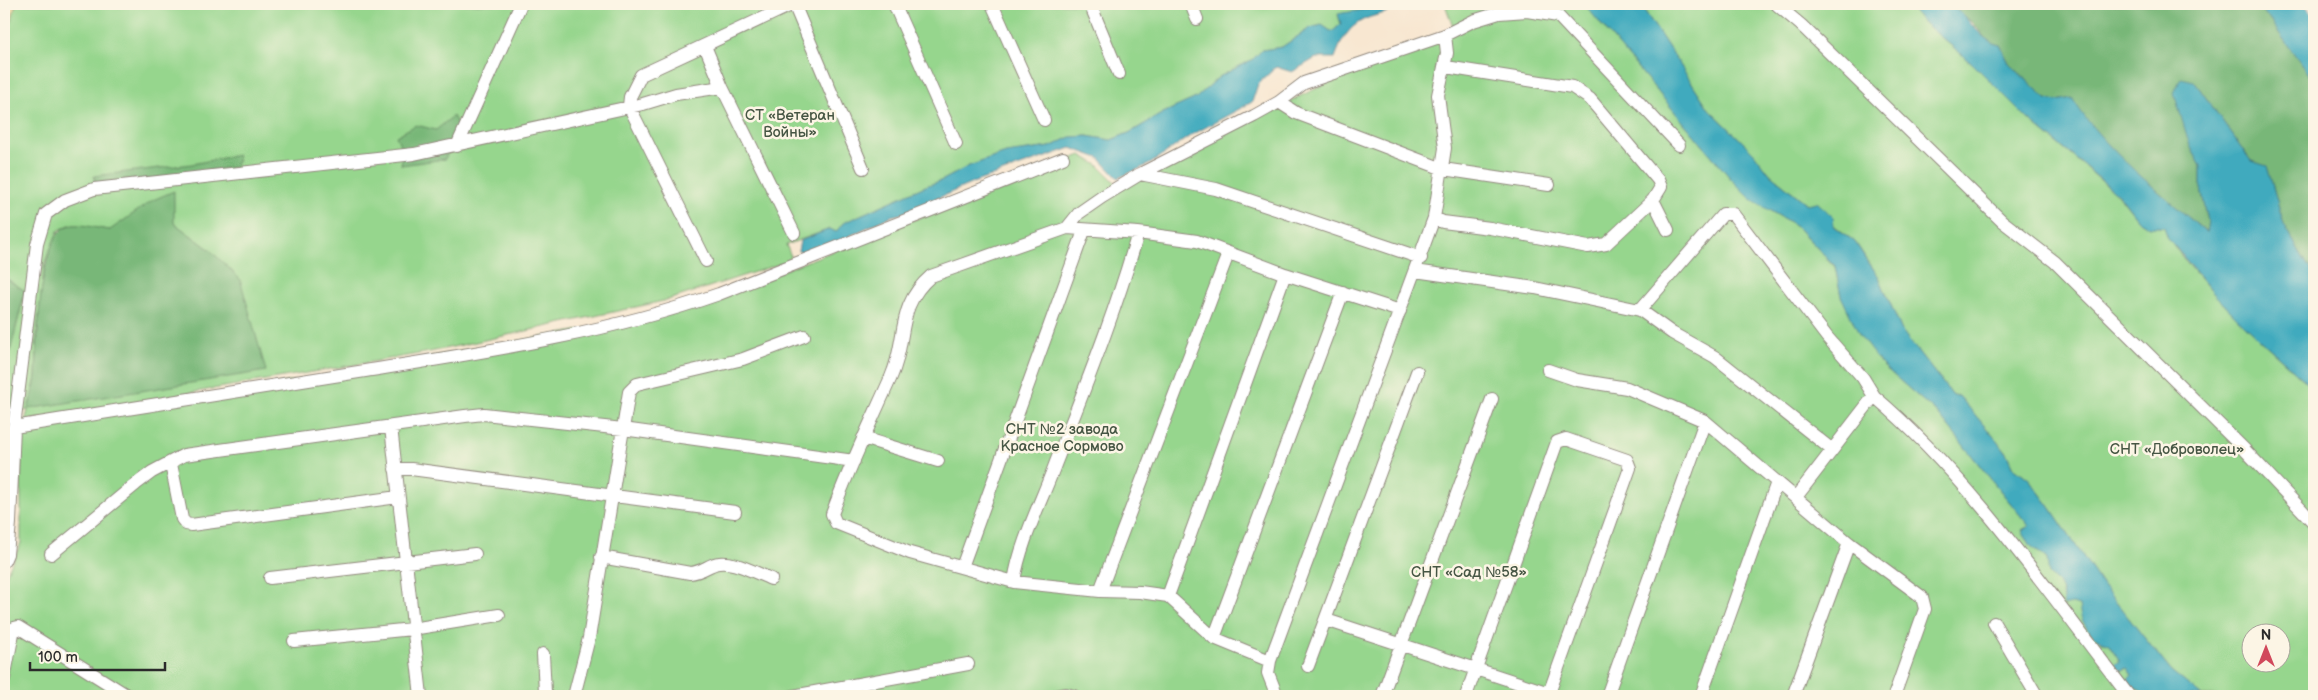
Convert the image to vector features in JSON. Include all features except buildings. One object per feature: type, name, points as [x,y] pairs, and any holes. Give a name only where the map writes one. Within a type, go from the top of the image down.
[{"type":"street","points":[[457,146],[521,4]]},
{"type":"street","points":[[706,261],[629,106],[630,96],[641,75],[793,4],[863,168]]},
{"type":"street","points":[[894,4],[956,144]]},
{"type":"street","points":[[992,4],[1044,120]]},
{"type":"street","points":[[1090,4],[1118,74]]},
{"type":"street","points":[[1191,4],[1197,19]]},
{"type":"street","points":[[1776,4],[1801,25],[2002,221],[2055,262],[2245,450],[2314,523]]},
{"type":"street","points":[[1067,228],[1079,213],[1140,174],[1279,102],[1304,82],[1445,35],[1473,21],[1499,13],[1527,11],[1558,16],[1679,145]]},
{"type":"street","points":[[1277,696],[1268,674],[1270,661],[1421,258],[1434,218],[1446,148],[1438,95],[1446,67],[1445,35]]},
{"type":"street","points":[[705,46],[722,87],[794,233]]},
{"type":"street","points":[[1434,218],[1443,222],[1490,228],[1588,247],[1606,244],[1653,200],[1661,187],[1658,180],[1590,99],[1572,87],[1446,67]]},
{"type":"street","points":[[4,561],[7,554],[10,523],[14,427],[36,244],[46,214],[65,200],[94,190],[414,154],[457,146],[676,94],[722,87]]},
{"type":"street","points":[[1279,102],[1296,113],[1443,169],[1549,185]]},
{"type":"street","points":[[14,427],[434,360],[602,328],[719,294],[1063,158]]},
{"type":"street","points":[[1140,174],[1216,189],[1421,258]]},
{"type":"street","points":[[1653,200],[1668,230]]},
{"type":"street","points":[[1640,310],[1723,214],[1733,214],[1827,337],[1863,378],[1874,396],[1925,443],[1995,524],[2128,696]]},
{"type":"street","points":[[1270,661],[1214,638],[1168,596],[1014,582],[910,553],[836,523],[832,514],[863,438],[892,375],[909,302],[920,286],[931,276],[1067,228],[1084,231],[1138,233],[1198,241],[1228,254],[1285,274],[1400,311]]},
{"type":"street","points":[[962,567],[1084,231]]},
{"type":"street","points":[[1014,582],[1016,570],[1028,536],[1121,293],[1138,233]]},
{"type":"street","points":[[1100,591],[1228,254]]},
{"type":"street","points":[[1415,271],[1528,286],[1640,310],[1672,333],[1716,357],[1831,449]]},
{"type":"street","points":[[1168,596],[1285,274]]},
{"type":"street","points":[[1214,638],[1343,292]]},
{"type":"street","points":[[574,696],[588,638],[629,392],[637,384],[743,359],[804,336]]},
{"type":"street","points":[[1548,370],[1576,380],[1627,388],[1705,421],[1849,543],[1925,601],[1926,609],[1894,696]]},
{"type":"street","points":[[1308,666],[1417,372]]},
{"type":"street","points":[[1796,497],[1831,449],[1874,396]]},
{"type":"street","points":[[1382,696],[1492,399]]},
{"type":"street","points":[[50,554],[152,472],[171,464],[184,455],[484,414],[623,429],[854,461]]},
{"type":"street","points":[[1607,696],[1705,421]]},
{"type":"street","points":[[391,427],[412,629],[421,696]]},
{"type":"street","points":[[863,438],[938,461]]},
{"type":"street","points":[[1326,620],[1476,670],[1548,695],[1630,468],[1627,460],[1566,439],[1557,442],[1476,670],[1466,696]]},
{"type":"street","points":[[171,464],[182,519],[191,526],[398,497]]},
{"type":"street","points":[[395,469],[411,469],[735,512]]},
{"type":"street","points":[[1701,696],[1777,482]]},
{"type":"street","points":[[1793,696],[1849,543]]},
{"type":"street","points":[[270,578],[475,554]]},
{"type":"street","points":[[602,557],[690,573],[701,572],[718,562],[771,579]]},
{"type":"street","points":[[294,641],[412,629],[499,615]]},
{"type":"street","points":[[1994,623],[2036,696]]},
{"type":"street","points":[[4,679],[14,628],[18,626],[128,696]]},
{"type":"street","points":[[543,654],[545,692],[548,696]]},
{"type":"street","points":[[794,696],[825,693],[968,664]]},
{"type":"street","points":[[1055,696],[1071,694],[1074,696]]},
{"type":"green space","name":"СТ «Ветеран Войны»","points":[[16,4],[1378,4],[1364,10],[1338,15],[1341,24],[1332,32],[1322,25],[1310,28],[1282,47],[1262,50],[1253,59],[1219,77],[1196,98],[1163,113],[1131,132],[1111,140],[1087,136],[1071,137],[1050,147],[1006,153],[969,166],[943,180],[843,223],[836,232],[830,229],[786,245],[791,256],[786,262],[668,300],[430,352],[25,421],[28,410],[6,414],[4,514],[4,414],[7,364],[25,291],[4,277],[4,69],[8,33]],"holes":[[[174,223],[209,249],[28,409],[36,378],[37,333],[45,262],[58,231],[69,225],[110,230]]]},
{"type":"green space","name":"СНТ №2 завода Красное Сормово","points":[[1445,4],[1584,4],[1732,180],[1753,201],[1795,225],[1835,267],[1841,296],[1881,364],[1938,414],[2029,526],[2022,530],[2031,546],[2047,559],[2050,574],[2059,582],[2063,598],[2079,606],[2098,641],[2108,643],[2120,661],[2114,666],[2117,672],[2127,668],[2145,696],[4,696],[4,579],[21,543],[21,429],[671,314],[1081,155],[1098,165],[1119,186],[1326,84],[1454,30]]},
{"type":"green space","name":"СНТ «Доброволец»","points":[[1640,4],[1908,4],[1922,21],[1972,63],[2027,118],[2119,196],[2138,220],[2150,227],[2164,227],[2177,250],[2208,287],[2252,332],[2314,389],[2314,696],[2202,696],[2171,671],[2103,586],[2029,479],[2012,466],[2005,450],[1959,396],[1953,396],[1902,331],[1879,277],[1855,242],[1770,174],[1753,152],[1709,109]]},
{"type":"green space","points":[[1948,4],[2258,4],[2314,81],[2314,276],[2284,225],[2267,167],[2251,161],[2194,81],[2184,121],[2190,146],[2201,166],[2201,188],[2208,221],[2207,233],[2130,168],[2086,121],[2072,98],[2057,101],[2046,99],[2009,63],[2000,45],[1989,43],[1973,23]]},
{"type":"green space","points":[[453,116],[459,128],[445,159],[401,165],[403,151],[396,136],[416,125],[436,130]]},
{"type":"green space","points":[[238,155],[236,167],[96,186],[94,176],[192,164]]},
{"type":"green space","points":[[174,191],[174,223],[209,249],[240,279],[266,371],[28,409],[36,376],[41,294],[45,270],[50,250],[58,234],[72,225],[110,230],[153,200]]},
{"type":"green space","points":[[4,277],[25,291],[7,364],[5,414]]},
{"type":"sand","points":[[4,4],[16,4],[8,33],[4,69]]},
{"type":"water","points":[[1945,3],[1955,8],[1985,38],[2000,45],[2009,63],[2046,99],[2057,101],[2072,98],[2086,118],[2117,154],[2206,233],[2208,221],[2201,188],[2201,166],[2190,146],[2174,93],[2181,78],[2194,81],[2251,161],[2267,166],[2284,225],[2314,276],[2314,389],[2243,324],[2214,294],[2168,238],[2164,227],[2150,227],[2138,220],[2119,195],[2027,118],[1972,63],[1922,21],[1908,4]]},
{"type":"water","points":[[1378,4],[1397,4],[1391,10],[1359,22],[1353,27],[1344,38],[1335,58],[1316,58],[1292,72],[1276,67],[1258,84],[1252,102],[1190,136],[1150,164],[1118,178],[1099,158],[1071,148],[975,182],[901,214],[891,216],[812,254],[798,251],[800,241],[830,229],[836,232],[843,223],[943,180],[969,166],[1006,153],[1050,147],[1071,137],[1087,136],[1111,140],[1131,132],[1163,113],[1196,98],[1219,77],[1253,59],[1262,50],[1282,47],[1310,28],[1322,25],[1332,32],[1341,24],[1338,14]]},
{"type":"water","points":[[1584,4],[1640,4],[1709,109],[1753,152],[1770,174],[1807,204],[1817,202],[1833,217],[1834,226],[1855,242],[1879,277],[1902,331],[1953,396],[1959,396],[2005,450],[2012,466],[2029,479],[2103,586],[2171,671],[2202,696],[2145,696],[2140,690],[2130,687],[2127,680],[2132,675],[2127,668],[2117,672],[2113,666],[2120,661],[2108,643],[2097,638],[2088,630],[2082,619],[2079,606],[2072,604],[2063,606],[2062,592],[2059,584],[2049,574],[2047,559],[2031,546],[2022,530],[2029,526],[1938,414],[1881,364],[1860,336],[1841,296],[1835,266],[1795,225],[1753,201],[1732,180]]},
{"type":"water","points":[[2258,4],[2304,4],[2314,15],[2314,81]]},
{"type":"park label","name":"СНТ «Сад №58»","points":[[1469,572]]}]
